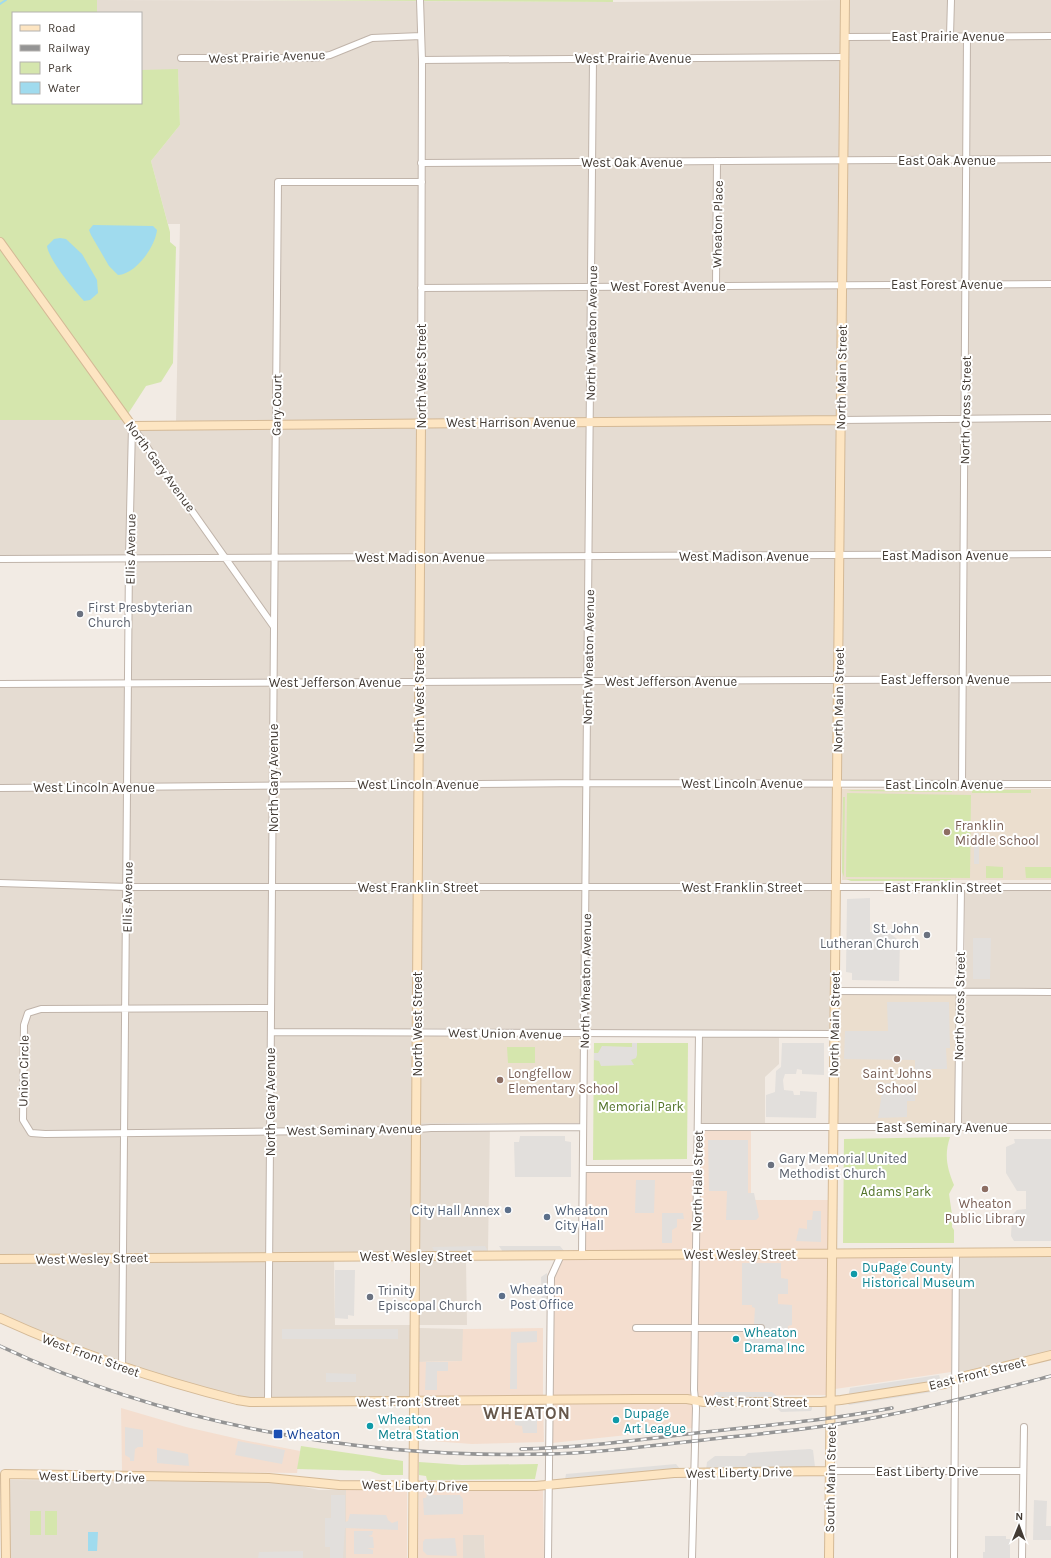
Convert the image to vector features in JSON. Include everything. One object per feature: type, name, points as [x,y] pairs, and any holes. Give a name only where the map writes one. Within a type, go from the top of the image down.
[{"type":"street","name":"North West Street","points":[[413,1558],[421,423],[422,36],[420,0]]},
{"type":"street","name":"North Main Street","points":[[831,1401],[845,0]]},
{"type":"street","points":[[950,36],[951,0]]},
{"type":"street","name":"West Prairie Avenue","points":[[181,58],[314,58],[330,55],[372,38],[422,36]]},
{"type":"street","name":"North Cross Street","points":[[962,784],[967,36]]},
{"type":"street","name":"East Prairie Avenue","points":[[845,37],[1051,36]]},
{"type":"street","name":"West Prairie Avenue","points":[[422,60],[844,57]]},
{"type":"street","name":"North Wheaton Avenue","points":[[582,1255],[593,59]]},
{"type":"street","name":"East Oak Avenue","points":[[843,161],[1051,159]]},
{"type":"street","name":"West Oak Avenue","points":[[422,163],[843,161]]},
{"type":"street","name":"Wheaton Place","points":[[716,286],[717,162]]},
{"type":"street","name":"Gary Court","points":[[274,627],[278,182],[422,182]]},
{"type":"street","name":"North Gary Avenue","points":[[0,242],[226,557],[274,627],[268,1402]]},
{"type":"street","name":"East Forest Avenue","points":[[842,285],[1051,284]]},
{"type":"street","name":"West Forest Avenue","points":[[421,288],[842,285]]},
{"type":"street","points":[[841,420],[1051,418]]},
{"type":"street","name":"West Harrison Avenue","points":[[132,426],[841,420]]},
{"type":"street","name":"Ellis Avenue","points":[[122,1368],[129,559],[132,426]]},
{"type":"street","name":"East Madison Avenue","points":[[839,555],[1051,554]]},
{"type":"street","name":"West Madison Avenue","points":[[0,559],[839,555]]},
{"type":"street","name":"East Jefferson Avenue","points":[[838,680],[1051,679]]},
{"type":"street","name":"West Jefferson Avenue","points":[[0,684],[838,680]]},
{"type":"street","name":"West Lincoln Avenue","points":[[0,788],[587,783],[837,784]]},
{"type":"street","name":"East Lincoln Avenue","points":[[837,784],[1051,784]]},
{"type":"street","name":"West Franklin Street","points":[[0,883],[127,887],[836,887]]},
{"type":"street","name":"East Franklin Street","points":[[836,887],[1051,887]]},
{"type":"street","name":"North Cross Street","points":[[958,1126],[961,887]]},
{"type":"street","points":[[835,991],[1051,992]]},
{"type":"street","points":[[126,1008],[271,1008]]},
{"type":"street","name":"Union Circle","points":[[124,1133],[31,1133],[23,1116],[24,1025],[28,1013],[41,1009],[126,1008]]},
{"type":"street","name":"West Union Avenue","points":[[271,1032],[416,1031],[584,1034],[834,1034]]},
{"type":"street","name":"North Hale Street","points":[[692,1558],[699,1034]]},
{"type":"street","name":"West Seminary Avenue","points":[[124,1133],[583,1127]]},
{"type":"street","points":[[698,1127],[833,1127]]},
{"type":"street","name":"East Seminary Avenue","points":[[833,1127],[1051,1127]]},
{"type":"street","points":[[583,1169],[697,1169]]},
{"type":"street","name":"West Wesley Street","points":[[0,1258],[1051,1252]]},
{"type":"street","points":[[954,1558],[956,1253]]},
{"type":"street","points":[[548,1558],[551,1277],[561,1255]]},
{"type":"street","name":"West Front Street","points":[[0,1318],[55,1343],[122,1368],[237,1400],[268,1402],[549,1400],[831,1401]]},
{"type":"street","points":[[636,1328],[761,1328]]},
{"type":"street","name":"East Front Street","points":[[831,1401],[944,1384],[965,1376],[1051,1355]]},
{"type":"street","name":"South Main Street","points":[[829,1558],[831,1401]]},
{"type":"street","points":[[1022,1558],[1024,1427]]},
{"type":"street","name":"East Liberty Drive","points":[[830,1471],[1023,1471]]},
{"type":"street","name":"West Liberty Drive","points":[[2,1474],[269,1478],[339,1484],[414,1486],[548,1485],[694,1473],[830,1471]]},
{"type":"street","points":[[2,1474],[6,1558]]},
{"type":"shaded area","points":[[97,0],[613,2],[841,0],[837,418],[176,422],[180,224],[168,224],[151,161],[180,125],[178,70],[142,70],[142,12],[97,12]]},
{"type":"shaded area","points":[[848,0],[1051,0],[1051,32],[848,34]]},
{"type":"shaded area","points":[[1051,38],[1051,415],[843,417],[847,39]]},
{"type":"shaded area","points":[[0,420],[124,420],[130,427],[1051,421],[1051,780],[0,785],[0,681],[126,679],[125,561],[0,562]]},
{"type":"shaded area","points":[[833,786],[831,1031],[420,1028],[421,787]]},
{"type":"shaded area","points":[[415,787],[411,1252],[0,1254],[0,790]]},
{"type":"shaded area","name":"Franklin Middle School","points":[[842,789],[1051,789],[1051,880],[842,880]]},
{"type":"shaded area","points":[[974,833],[979,833],[979,864],[974,864]]},
{"type":"shaded area","points":[[965,889],[1051,890],[1051,989],[965,988]]},
{"type":"shaded area","points":[[870,898],[870,932],[889,933],[900,941],[899,981],[852,980],[852,973],[846,972],[847,899]]},
{"type":"shaded area","points":[[973,938],[991,938],[990,979],[973,979]]},
{"type":"shaded area","name":"Saint Johns School","points":[[958,993],[956,1123],[836,1125],[837,994]]},
{"type":"shaded area","points":[[964,994],[1051,994],[1051,1124],[962,1123]]},
{"type":"shaded area","points":[[887,1002],[949,1002],[950,1048],[946,1048],[947,1069],[915,1071],[915,1060],[844,1059],[845,1031],[888,1031]]},
{"type":"shaded area","name":"Longfellow Elementary School","points":[[419,1034],[581,1036],[580,1123],[419,1123]]},
{"type":"shaded area","points":[[701,1036],[779,1037],[779,1064],[765,1077],[765,1125],[701,1125]]},
{"type":"shaded area","points":[[632,1043],[637,1043],[636,1058],[631,1060],[634,1065],[601,1066],[599,1061],[594,1060],[594,1053],[598,1053],[602,1046],[632,1047]]},
{"type":"shaded area","points":[[782,1043],[824,1043],[824,1075],[802,1074],[802,1070],[797,1069],[796,1074],[785,1074],[783,1080],[784,1090],[793,1091],[794,1095],[800,1095],[800,1091],[817,1092],[816,1118],[766,1117],[766,1095],[775,1092],[776,1071],[781,1067]]},
{"type":"shaded area","points":[[887,1083],[915,1086],[915,1101],[907,1101],[907,1117],[878,1118],[883,1086]]},
{"type":"shaded area","points":[[419,1123],[490,1124],[488,1251],[417,1251]]},
{"type":"shaded area","points":[[751,1130],[751,1200],[829,1200],[829,1250],[698,1251],[702,1131]]},
{"type":"shaded area","points":[[520,1136],[565,1136],[565,1141],[571,1142],[571,1177],[515,1177],[514,1142],[519,1142]]},
{"type":"shaded area","points":[[1014,1139],[1051,1139],[1051,1241],[1014,1241],[1011,1236],[1012,1215],[1017,1210],[1026,1209],[1026,1191],[1017,1191],[1006,1173],[1006,1147],[1015,1143]]},
{"type":"shaded area","points":[[708,1140],[748,1140],[748,1193],[754,1193],[759,1217],[756,1220],[726,1220],[727,1191],[709,1191]]},
{"type":"shaded area","points":[[584,1173],[693,1173],[692,1252],[584,1252]]},
{"type":"shaded area","points":[[636,1180],[655,1180],[654,1213],[635,1213]]},
{"type":"shaded area","points":[[813,1211],[821,1211],[821,1242],[796,1241],[799,1228],[807,1229],[807,1220],[812,1220]]},
{"type":"shaded area","points":[[662,1213],[683,1213],[684,1219],[677,1219],[677,1227],[672,1230],[672,1243],[662,1243]]},
{"type":"shaded area","points":[[485,1246],[488,1251],[435,1252],[432,1247]]},
{"type":"shaded area","points":[[499,1246],[560,1246],[565,1252],[503,1252]]},
{"type":"shaded area","points":[[1051,1255],[1051,1351],[959,1374],[960,1256]]},
{"type":"shaded area","points":[[953,1256],[951,1372],[835,1389],[834,1257]]},
{"type":"shaded area","points":[[563,1257],[828,1257],[827,1395],[552,1397],[554,1278]]},
{"type":"shaded area","points":[[334,1258],[335,1325],[411,1325],[410,1397],[271,1399],[272,1260]]},
{"type":"shaded area","points":[[121,1259],[120,1364],[67,1345],[0,1314],[0,1260]]},
{"type":"shaded area","points":[[125,1259],[267,1259],[265,1399],[250,1399],[124,1366]]},
{"type":"shaded area","points":[[420,1260],[466,1260],[467,1325],[419,1325]]},
{"type":"shaded area","points":[[742,1263],[781,1263],[781,1278],[788,1279],[788,1294],[778,1294],[778,1304],[792,1305],[792,1325],[788,1326],[786,1348],[747,1346],[747,1330],[754,1324],[755,1308],[752,1307],[752,1305],[742,1305]]},
{"type":"shaded area","points":[[335,1270],[355,1270],[354,1316],[348,1315],[348,1319],[335,1318]]},
{"type":"shaded area","points":[[547,1273],[547,1307],[542,1311],[541,1277]]},
{"type":"shaded area","points":[[419,1328],[463,1329],[463,1361],[418,1362]]},
{"type":"shaded area","points":[[543,1328],[543,1397],[418,1397],[418,1362],[462,1361],[463,1329]]},
{"type":"shaded area","points":[[282,1329],[398,1329],[398,1339],[282,1339]]},
{"type":"shaded area","points":[[537,1331],[537,1342],[517,1343],[517,1389],[510,1389],[511,1332]]},
{"type":"shaded area","points":[[426,1362],[448,1362],[448,1371],[437,1371],[437,1390],[425,1390]]},
{"type":"shaded area","points":[[326,1373],[356,1374],[356,1382],[326,1382]]},
{"type":"shaded area","points":[[939,1375],[941,1381],[938,1391],[849,1405],[847,1403],[850,1388]]},
{"type":"shaded area","points":[[716,1392],[772,1392],[777,1398],[712,1398]]},
{"type":"shaded area","points":[[418,1402],[543,1403],[544,1442],[472,1444],[418,1440]]},
{"type":"shaded area","points":[[552,1403],[693,1404],[693,1428],[552,1443]]},
{"type":"shaded area","points":[[774,1405],[812,1405],[812,1409],[811,1411],[781,1412]]},
{"type":"shaded area","points":[[121,1408],[186,1427],[300,1451],[297,1473],[122,1471]]},
{"type":"shaded area","points":[[515,1410],[537,1410],[537,1433],[523,1433],[522,1426],[515,1425]]},
{"type":"shaded area","points":[[125,1427],[143,1430],[143,1447],[138,1447],[135,1449],[134,1461],[130,1461],[130,1458],[125,1455]]},
{"type":"shaded area","points":[[238,1441],[285,1450],[282,1464],[235,1455]]},
{"type":"shaded area","points":[[157,1448],[188,1454],[189,1466],[157,1463]]},
{"type":"shaded area","points":[[813,1450],[815,1467],[817,1469],[706,1470],[707,1462],[715,1456],[745,1456],[748,1453]]},
{"type":"shaded area","points":[[676,1464],[681,1470],[565,1480],[566,1474]]},
{"type":"shaded area","points":[[10,1480],[282,1482],[319,1490],[346,1490],[346,1558],[10,1558]]},
{"type":"shaded area","points":[[543,1488],[544,1558],[485,1558],[484,1535],[463,1535],[463,1558],[418,1558],[419,1490]]},
{"type":"shaded area","points":[[346,1490],[407,1490],[407,1558],[346,1558]]},
{"type":"shaded area","points":[[331,1495],[345,1495],[345,1522],[348,1521],[350,1514],[386,1515],[388,1520],[392,1523],[398,1521],[398,1530],[345,1528],[343,1558],[330,1558],[330,1547],[325,1547],[325,1518],[331,1518]]},
{"type":"shaded area","points":[[427,1495],[460,1495],[463,1499],[463,1514],[424,1515],[423,1498],[426,1498]]},
{"type":"shaded area","points":[[1034,1500],[1047,1501],[1046,1526],[1051,1526],[1051,1540],[1033,1540]]},
{"type":"shaded area","points":[[354,1531],[373,1531],[372,1535],[368,1536],[373,1537],[374,1548],[367,1548],[373,1550],[373,1554],[354,1554]]},
{"type":"shaded area","points":[[462,1535],[484,1535],[485,1558],[463,1558]]},
{"type":"shaded area","points":[[985,1536],[1006,1536],[1006,1539],[1010,1539],[1010,1558],[983,1558],[983,1552],[985,1552]]},
{"type":"shaded area","points":[[455,1538],[457,1556],[427,1555],[423,1551],[423,1542],[425,1539]]},
{"type":"shaded area","points":[[303,1551],[303,1558],[258,1558],[259,1552]]},
{"type":"green space","points":[[0,0],[97,0],[97,12],[12,12],[12,104],[142,104],[142,70],[178,69],[180,125],[151,161],[170,232],[170,242],[176,247],[173,363],[161,382],[146,386],[124,420],[0,420]]},
{"type":"green space","points":[[233,0],[613,0],[613,2]]},
{"type":"green space","points":[[952,790],[952,792],[847,791]]},
{"type":"green space","points":[[972,790],[1031,790],[1031,793],[972,793]]},
{"type":"green space","points":[[847,793],[971,795],[970,878],[846,877]]},
{"type":"green space","points":[[843,797],[845,797],[844,877],[842,872]]},
{"type":"green space","points":[[986,866],[1003,867],[1003,878],[986,878]]},
{"type":"green space","points":[[1025,867],[1051,867],[1051,878],[1026,878]]},
{"type":"green space","points":[[846,879],[951,879],[951,881],[851,881]]},
{"type":"green space","name":"Memorial Park","points":[[594,1043],[688,1043],[687,1159],[593,1160]]},
{"type":"green space","points":[[507,1047],[535,1047],[535,1063],[508,1063]]},
{"type":"green space","name":"Adams Park","points":[[950,1137],[947,1150],[947,1161],[954,1185],[949,1194],[952,1227],[954,1230],[954,1243],[843,1243],[844,1139]]},
{"type":"green space","points":[[301,1446],[403,1461],[403,1475],[382,1475],[370,1471],[297,1469]]},
{"type":"green space","points":[[419,1462],[462,1465],[538,1464],[535,1479],[427,1480],[426,1476],[419,1475]]},
{"type":"green space","points":[[30,1511],[41,1511],[41,1535],[30,1535]]},
{"type":"green space","points":[[45,1511],[57,1511],[57,1535],[45,1535]]},
{"type":"water","points":[[93,225],[153,226],[157,230],[153,244],[138,265],[125,273],[118,275],[109,266],[91,235],[89,230]]},
{"type":"water","points":[[54,239],[66,239],[82,254],[97,280],[98,293],[90,300],[84,301],[62,275],[52,259],[47,246]]},
{"type":"water","points":[[88,1532],[98,1532],[97,1551],[88,1551]]},
{"type":"waterway","points":[[0,4],[6,0]]},
{"type":"railway","points":[[0,1346],[64,1374],[130,1397],[198,1416],[267,1432],[336,1443],[406,1450],[476,1454],[546,1454],[587,1452],[816,1427],[900,1413],[1051,1376]]},
{"type":"railway","points":[[521,1449],[613,1443],[822,1419],[892,1408]]},
{"type":"place","name":"First Presbyterian Church","points":[[80,614]]},
{"type":"place","name":"Franklin Middle School","points":[[947,832]]},
{"type":"place","name":"St. John Lutheran Church","points":[[927,935]]},
{"type":"place","name":"Saint Johns School","points":[[897,1059]]},
{"type":"place","name":"Longfellow Elementary School","points":[[500,1080]]},
{"type":"place","name":"Gary Memorial United Methodist Church","points":[[771,1165]]},
{"type":"place","name":"Wheaton Public Library","points":[[985,1189]]},
{"type":"place","name":"City Hall Annex","points":[[508,1210]]},
{"type":"place","name":"Wheaton City Hall","points":[[547,1217]]},
{"type":"place","name":"DuPage County Historical Museum","points":[[854,1274]]},
{"type":"place","name":"Wheaton Post Office","points":[[502,1296]]},
{"type":"place","name":"Trinity Episcopal Church","points":[[370,1297]]},
{"type":"place","name":"Wheaton Drama Inc","points":[[736,1339]]},
{"type":"place","name":"Dupage Art League","points":[[616,1420]]},
{"type":"place","name":"Wheaton Metra Station","points":[[370,1426]]},
{"type":"place","name":"Wheaton","points":[[278,1434]]},
{"type":"district","name":"WHEATON","points":[[527,1413]]}]
